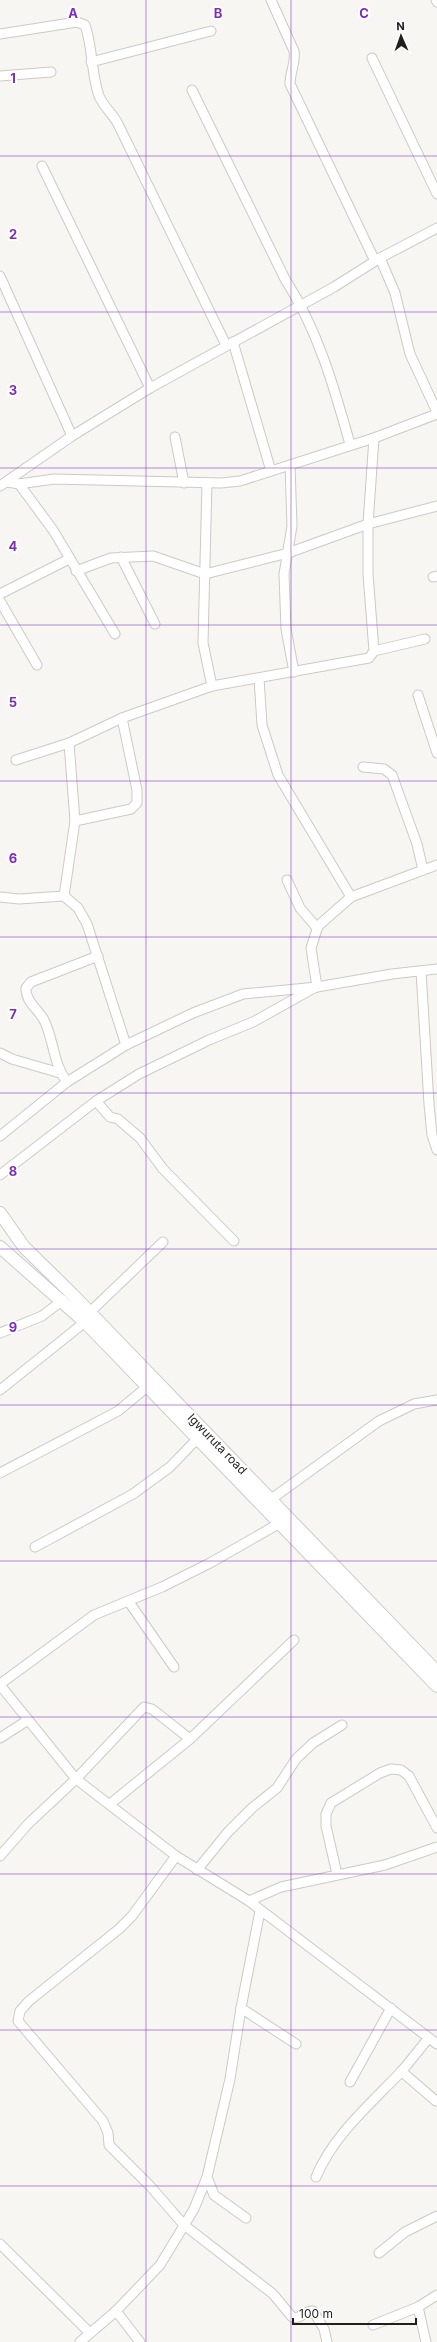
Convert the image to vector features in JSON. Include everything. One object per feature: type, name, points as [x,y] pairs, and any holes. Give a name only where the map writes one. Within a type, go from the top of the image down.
[{"type":"main road","name":"Igwuruta road","points":[[0,1213],[24,1247],[147,1387],[437,1686]]},
{"type":"main road","name":"Igwuruta road","points":[[0,1247],[62,1300],[87,1317],[270,1500],[437,1672]]},
{"type":"street","points":[[2,484],[19,484],[54,479],[184,483],[240,481],[350,444],[374,438],[437,413],[410,354],[395,293],[290,84],[290,76],[295,60],[294,51],[271,0]]},
{"type":"street","points":[[0,34],[81,22],[86,25],[89,34],[91,62],[99,96],[118,124],[230,343],[271,471]]},
{"type":"street","points":[[91,62],[211,31]]},
{"type":"street","points":[[372,58],[437,194]]},
{"type":"street","points":[[0,76],[51,72]]},
{"type":"street","points":[[192,90],[285,279],[301,304],[329,371],[350,444]]},
{"type":"street","points":[[42,166],[150,388]]},
{"type":"street","points":[[2,484],[72,436],[150,388],[334,287],[377,259],[437,228]]},
{"type":"street","points":[[0,276],[72,436]]},
{"type":"street","points":[[175,437],[184,483]]},
{"type":"street","points":[[16,760],[69,743],[122,718],[212,686],[369,658],[374,651],[368,574],[368,524],[374,438]]},
{"type":"street","points":[[290,465],[292,526],[284,574],[286,629],[294,672]]},
{"type":"street","points":[[207,483],[203,643],[212,686]]},
{"type":"street","points":[[19,484],[53,530],[76,571],[115,634]]},
{"type":"street","points":[[76,571],[105,560],[121,557],[153,556],[205,574],[288,553],[368,524],[437,506]]},
{"type":"street","points":[[121,557],[155,624]]},
{"type":"street","points":[[0,594],[69,559]]},
{"type":"street","points":[[0,601],[37,665]]},
{"type":"street","points":[[374,651],[425,639]]},
{"type":"street","points":[[259,678],[262,725],[278,775],[351,897]]},
{"type":"street","points":[[418,695],[437,753]]},
{"type":"street","points":[[75,821],[131,810],[137,803],[137,790],[122,718]]},
{"type":"street","points":[[64,896],[75,821],[69,743]]},
{"type":"street","points":[[362,767],[384,769],[392,775],[417,844],[423,870]]},
{"type":"street","points":[[317,987],[312,948],[317,928],[351,897],[437,865]]},
{"type":"street","points":[[287,880],[300,908],[317,928]]},
{"type":"street","points":[[0,897],[19,899],[64,896],[78,908],[98,956],[126,1045]]},
{"type":"street","points":[[66,1082],[60,1072],[44,1020],[26,995],[26,988],[32,982],[98,956]]},
{"type":"street","points":[[0,1136],[66,1082],[126,1045],[193,1013],[243,994],[317,987],[437,969]]},
{"type":"street","points":[[421,971],[429,1104],[432,1135],[437,1150]]},
{"type":"street","points":[[0,1175],[96,1101],[139,1074],[209,1040],[253,1022],[317,987]]},
{"type":"street","points":[[0,1053],[12,1059],[60,1072]]},
{"type":"street","points":[[96,1101],[110,1117],[118,1119],[140,1138],[163,1169],[234,1241]]},
{"type":"street","points":[[0,1390],[87,1317],[163,1242]]},
{"type":"street","points":[[0,1333],[42,1316],[62,1300]]},
{"type":"street","points":[[0,1473],[118,1411],[147,1387]]},
{"type":"street","points":[[270,1500],[379,1420],[414,1404],[437,1400]]},
{"type":"street","points":[[35,1547],[133,1494],[170,1467],[197,1439]]},
{"type":"street","points":[[280,1523],[210,1563],[129,1602],[94,1615],[0,1684],[76,1779],[176,1856],[249,1901],[260,1911],[437,2044]]},
{"type":"street","points":[[129,1602],[174,1667]]},
{"type":"street","points":[[110,1804],[190,1739],[294,1640]]},
{"type":"street","points":[[0,1856],[28,1824],[76,1779],[144,1707],[152,1709],[190,1739]]},
{"type":"street","points":[[0,1738],[28,1720]]},
{"type":"street","points":[[197,1870],[228,1832],[281,1784],[296,1759],[313,1743],[342,1725]]},
{"type":"street","points":[[337,1874],[326,1826],[326,1814],[331,1803],[380,1773],[390,1769],[401,1770],[409,1776],[437,1828]]},
{"type":"street","points":[[249,1901],[281,1887],[385,1865],[437,1847]]},
{"type":"street","points":[[176,1856],[128,1921],[29,2001],[20,2011],[18,2017],[23,2028],[103,2121],[108,2133],[109,2145],[117,2155],[150,2186],[184,2225],[273,2294],[292,2316],[298,2317],[313,2311],[324,2329],[327,2342]]},
{"type":"street","points":[[80,2342],[116,2311],[160,2265],[194,2209],[207,2177],[230,2079],[241,2008],[260,1911]]},
{"type":"street","points":[[241,2008],[296,2044]]},
{"type":"street","points":[[350,2082],[391,2008]]},
{"type":"street","points":[[316,2177],[323,2160],[330,2151],[367,2106],[401,2071],[429,2038]]},
{"type":"street","points":[[401,2071],[436,2102]]},
{"type":"street","points":[[207,2177],[214,2195],[246,2218]]},
{"type":"street","points":[[379,2253],[404,2232],[437,2216]]},
{"type":"street","points":[[0,2244],[90,2333]]},
{"type":"street","points":[[373,2325],[418,2307],[437,2295]]},
{"type":"street","points":[[418,2307],[426,2342]]},
{"type":"street","points":[[116,2311],[140,2342]]}]
